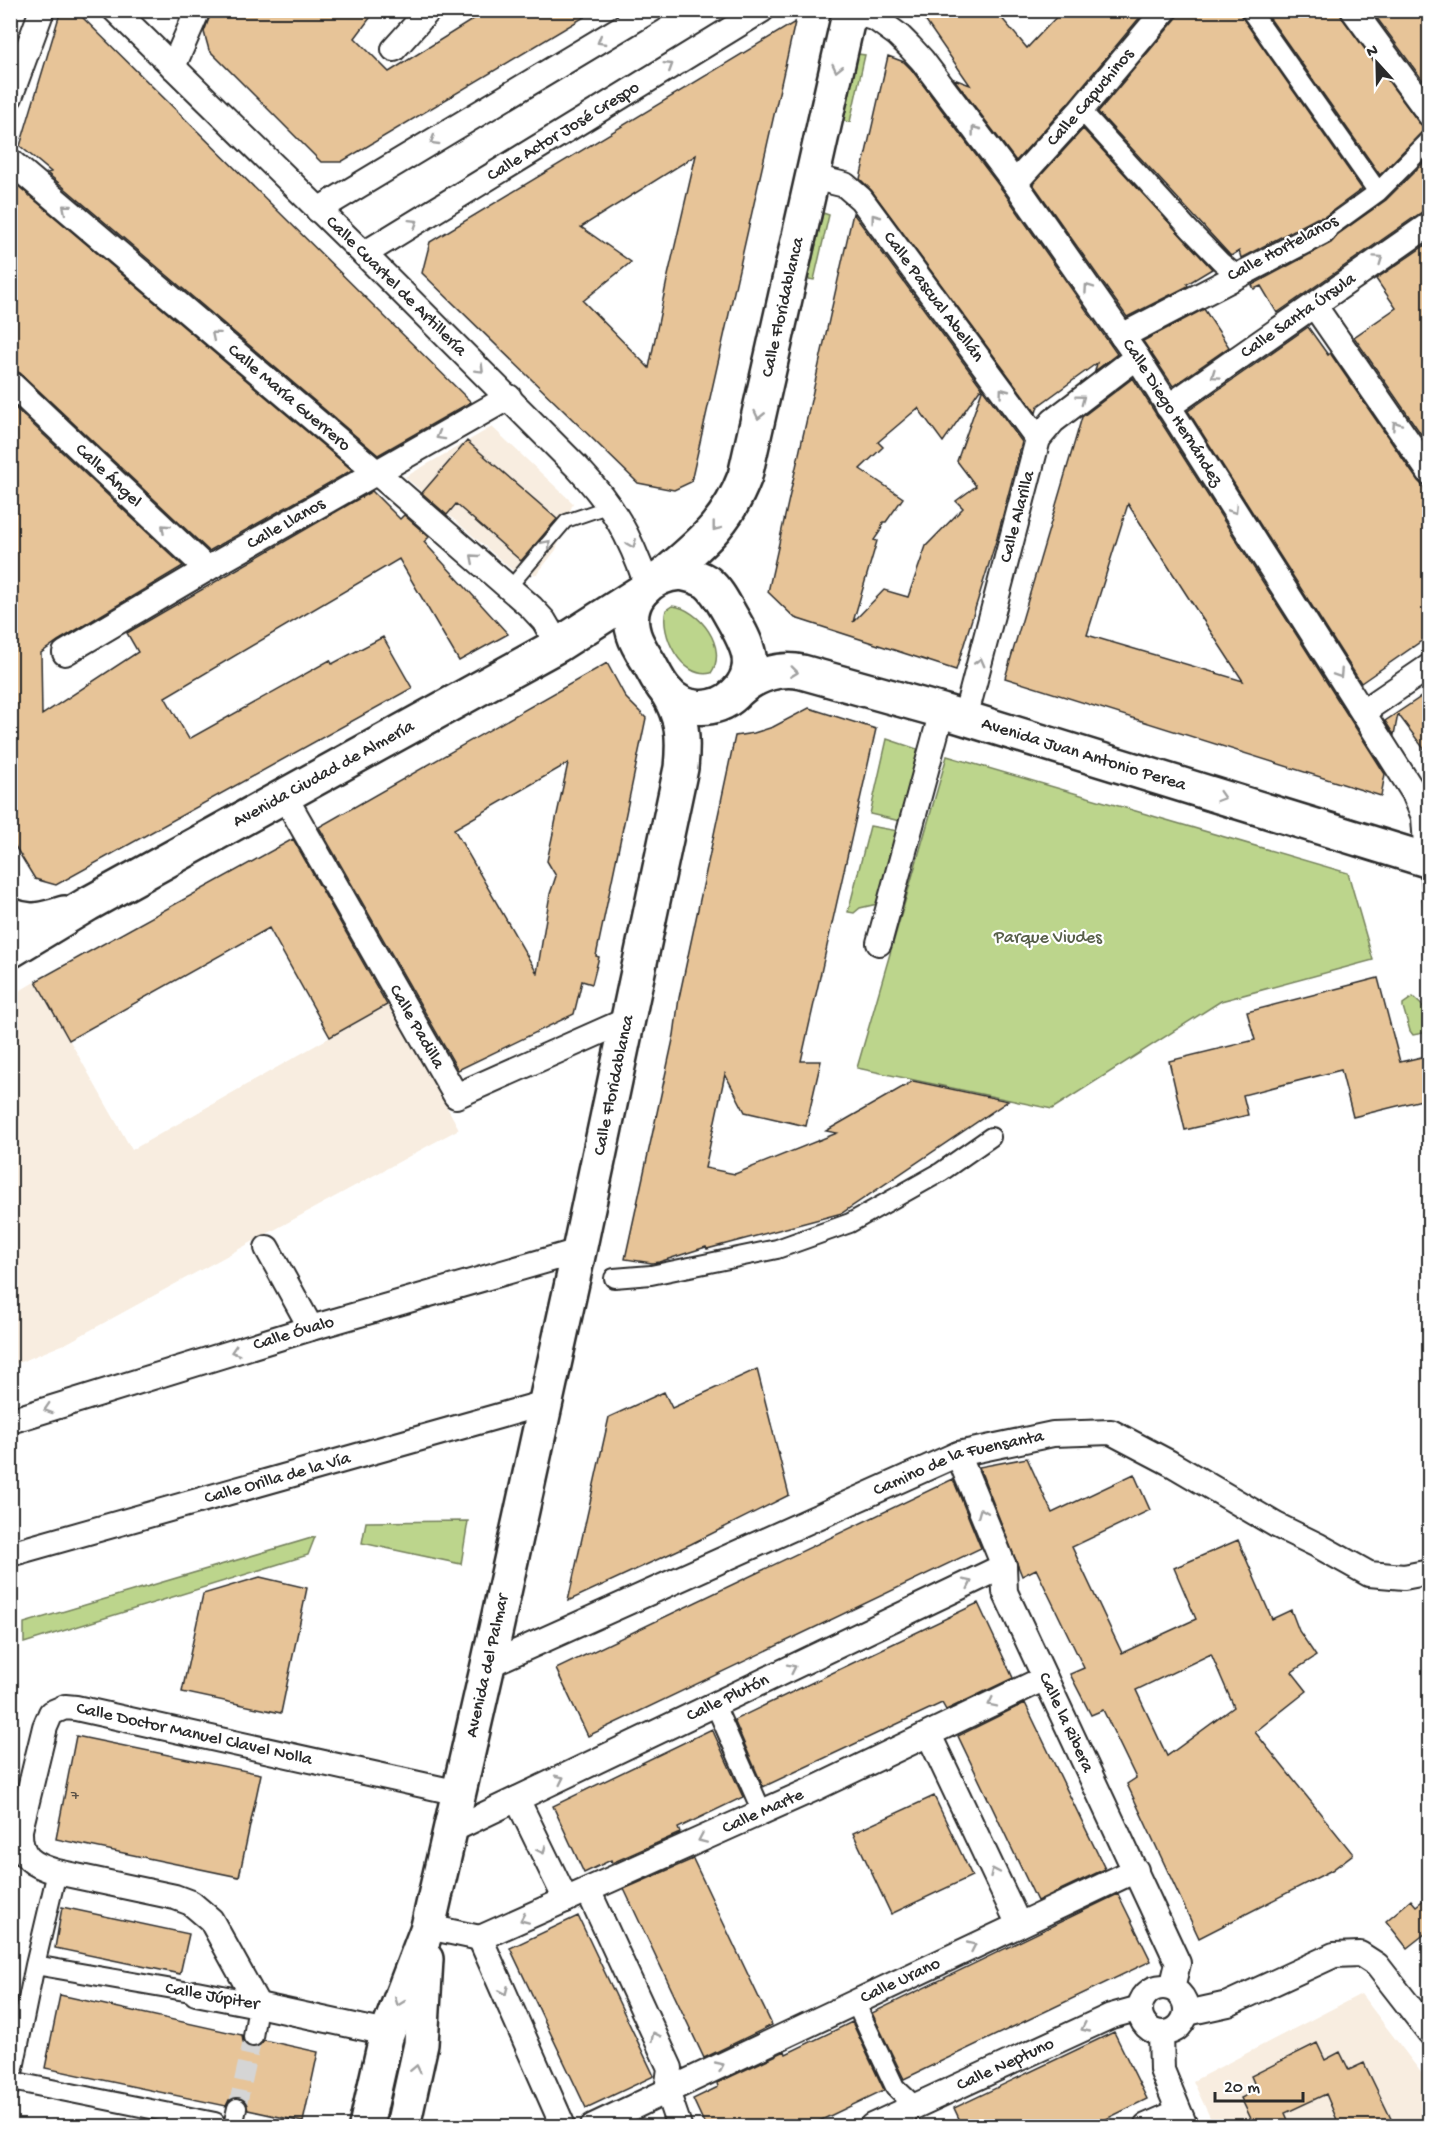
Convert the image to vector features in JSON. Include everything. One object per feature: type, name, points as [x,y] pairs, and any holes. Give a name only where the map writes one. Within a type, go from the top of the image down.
[{"type":"main road","name":"Calle Floridablanca","points":[[650,585],[709,536],[723,518],[742,485],[849,11]]},
{"type":"main road","points":[[681,573],[707,582],[719,594],[744,638],[749,653],[748,672],[731,696],[709,708],[682,703],[667,692],[634,636],[632,618],[636,600],[650,585],[681,573]]},
{"type":"main road","name":"Avenida Ciudad de Almería","points":[[10,951],[88,904],[558,645],[650,585]]},
{"type":"main road","name":"Avenida Ciudad de Almería","points":[[558,645],[601,630],[623,630],[634,636]]},
{"type":"main road","name":"Avenida Juan Antonio Perea","points":[[731,696],[764,675],[790,670],[954,715],[1428,861]]},
{"type":"main road","name":"Calle Floridablanca","points":[[545,1404],[681,768],[683,749],[681,720],[667,692]]},
{"type":"main road","name":"Calle Floridablanca","points":[[681,768],[708,715],[731,696]]},
{"type":"main road","name":"Avenida Ciudad de Almería","points":[[10,915],[28,921],[42,920],[88,904]]},
{"type":"main road","name":"Avenida del Palmar","points":[[366,2127],[387,2033],[428,1928],[545,1404]]},
{"type":"main road","name":"Avenida del Palmar","points":[[403,2127],[421,2044],[428,1928]]},
{"type":"street","points":[[10,97],[42,10]]},
{"type":"street","name":"Calle Cuartel de Artillería","points":[[115,10],[577,466],[610,506],[627,533],[650,585]]},
{"type":"street","points":[[173,67],[198,10]]},
{"type":"street","points":[[394,49],[429,10]]},
{"type":"street","points":[[318,210],[651,10]]},
{"type":"street","name":"Calle Actor José Crespo","points":[[364,254],[733,18],[762,10]]},
{"type":"street","name":"Calle Capuchinos","points":[[1015,183],[1081,110],[1165,10]]},
{"type":"street","points":[[1250,10],[1378,192]]},
{"type":"street","points":[[1353,10],[1430,115]]},
{"type":"street","name":"Calle Diego Hernández","points":[[849,11],[876,20],[898,35],[922,60],[1015,183],[1137,357],[1414,793],[1424,817],[1428,861]]},
{"type":"street","points":[[1081,110],[1190,230],[1237,275]]},
{"type":"street","name":"Calle Hortelanos","points":[[1122,336],[1324,231],[1378,192],[1430,140]]},
{"type":"street","name":"Calle María Guerrero","points":[[10,161],[509,588],[544,621],[558,645]]},
{"type":"street","name":"Calle Pascual Abellán","points":[[813,177],[845,185],[861,199],[1038,439]]},
{"type":"street","name":"Calle Santa Úrsula","points":[[1168,407],[1430,224]]},
{"type":"street","points":[[1314,305],[1430,473]]},
{"type":"street","name":"Calle Alarilla","points":[[879,943],[954,715],[1038,439],[1053,421],[1137,357]]},
{"type":"street","name":"Calle Ángel","points":[[10,383],[207,568]]},
{"type":"street","name":"Calle Llanos","points":[[64,653],[207,568],[509,398]]},
{"type":"street","points":[[1364,711],[1430,666]]},
{"type":"street","name":"Calle Padilla","points":[[284,795],[456,1096],[627,1020]]},
{"type":"street","points":[[614,1278],[651,1275],[777,1249],[850,1223],[941,1172],[992,1137]]},
{"type":"street","points":[[267,1248],[310,1328]]},
{"type":"street","name":"Calle Óvalo","points":[[10,1421],[310,1328],[579,1251]]},
{"type":"street","name":"Calle Orilla de la Vía","points":[[10,1554],[545,1404]]},
{"type":"street","name":"Camino de la Fuensanta","points":[[488,1665],[958,1454],[1053,1434],[1111,1432],[1170,1463],[1276,1526],[1317,1545],[1369,1574],[1404,1577],[1430,1572]]},
{"type":"street","name":"Calle la Ribera","points":[[958,1454],[1004,1566],[1005,1592],[1178,1963],[1172,1988]]},
{"type":"street","name":"Calle Plutón","points":[[450,1831],[1004,1566]]},
{"type":"street","name":"Calle Marte","points":[[480,1938],[762,1812],[929,1735],[1045,1678]]},
{"type":"street","points":[[715,1705],[762,1812]]},
{"type":"street","name":"Calle Doctor Manuel Clavel Nolla","points":[[258,2005],[212,1920],[190,1903],[175,1897],[57,1872],[30,1862],[20,1837],[47,1719],[57,1709],[65,1707],[459,1793]]},
{"type":"street","points":[[929,1735],[1019,1925]]},
{"type":"street","points":[[517,1799],[566,1900]]},
{"type":"street","name":"Calle Urano","points":[[593,2127],[1136,1870]]},
{"type":"street","points":[[57,1872],[11,2084],[228,2119]]},
{"type":"street","points":[[588,1890],[670,2068],[667,2091],[679,2127]]},
{"type":"street","points":[[428,1928],[480,1938],[563,2127]]},
{"type":"street","points":[[1186,2013],[1228,2004],[1334,1955],[1360,1954],[1377,1965],[1430,2032]]},
{"type":"street","name":"Calle Júpiter","points":[[35,1965],[258,2005],[387,2033]]},
{"type":"street","points":[[1162,1987],[1172,1988],[1186,2003],[1183,2023],[1176,2030],[1156,2033],[1147,2027],[1141,2018],[1140,2008],[1144,1998],[1151,1990],[1162,1987]]},
{"type":"street","points":[[855,2002],[895,2087],[920,2117]]},
{"type":"street","points":[[253,2037],[258,2005]]},
{"type":"street","name":"Calle Neptuno","points":[[872,2127],[920,2117],[1111,2016],[1140,2008]]},
{"type":"street","points":[[1146,2127],[1181,2119],[1162,2070],[1161,2033]]},
{"type":"lane","points":[[509,588],[566,521],[610,506]]},
{"type":"lane","points":[[1428,861],[1430,904]]},
{"type":"shaded area","points":[[492,427],[573,503],[556,550],[537,574],[519,576],[405,477]]},
{"type":"shaded area","points":[[36,981],[132,1150],[390,1003],[459,1129],[67,1343],[11,1366],[11,996]]},
{"type":"shaded area","points":[[1361,1994],[1429,2083],[1429,2126],[1214,2126],[1193,2081]]},
{"type":"green space","points":[[858,54],[865,55],[850,122],[843,121]]},
{"type":"green space","points":[[823,213],[829,215],[814,280],[808,279]]},
{"type":"green space","points":[[672,606],[682,608],[701,621],[714,641],[716,663],[711,673],[700,673],[691,669],[675,653],[666,631],[665,620],[666,610]]},
{"type":"green space","points":[[887,739],[920,750],[900,821],[870,814]]},
{"type":"green space","name":"Parque Viudes","points":[[947,756],[1348,873],[1373,960],[1221,1001],[1052,1109],[857,1068]]},
{"type":"green space","points":[[870,826],[898,831],[877,904],[860,908],[854,913],[848,912]]},
{"type":"green space","points":[[1413,997],[1429,1012],[1429,1032],[1413,1035],[1410,1031],[1403,1004]]},
{"type":"green space","points":[[468,1521],[461,1564],[362,1543],[366,1522]]},
{"type":"green space","points":[[315,1537],[308,1555],[24,1643],[24,1623]]},
{"type":"building","points":[[61,10],[75,10],[471,402],[378,455],[47,173],[51,172],[20,146]]},
{"type":"building","points":[[212,10],[376,10],[355,38],[389,72],[488,10],[596,10],[341,162],[321,162],[209,50],[204,32]]},
{"type":"building","points":[[918,10],[995,10],[1027,48],[1063,10],[1146,10],[1016,161],[954,79],[970,85]]},
{"type":"building","points":[[1179,10],[1239,10],[1362,189],[1324,217],[1317,218],[1241,258],[1239,251],[1231,256],[1098,112],[1176,19]]},
{"type":"building","points":[[1264,10],[1339,10],[1342,18],[1419,123],[1430,129],[1422,132],[1380,175]]},
{"type":"building","points":[[1371,10],[1430,10],[1430,90]]},
{"type":"building","points":[[795,22],[691,482],[674,490],[638,483],[422,273],[430,242]],"holes":[[[696,155],[649,368],[583,301],[631,262],[581,227]]]},
{"type":"building","points":[[888,56],[904,62],[911,69],[1003,191],[1117,354],[1095,371],[1097,363],[1038,406],[1036,413],[872,191],[860,179]]},
{"type":"building","points":[[1083,129],[1212,269],[1187,284],[1188,286],[1127,317],[1033,184]]},
{"type":"building","points":[[1430,156],[1430,210],[1422,212],[1277,313],[1261,286],[1254,289],[1252,285],[1331,243],[1337,235],[1386,200]]},
{"type":"building","points":[[17,185],[352,470],[209,551],[20,373],[10,369],[10,188]]},
{"type":"building","points":[[853,213],[1022,442],[997,538],[956,670],[795,618],[768,592]],"holes":[[[980,389],[982,390],[957,461],[976,486],[956,501],[963,508],[926,546],[908,597],[884,590],[853,622],[877,541],[874,540],[883,522],[886,522],[903,498],[860,469],[883,447],[878,442],[918,408],[943,442]]]},
{"type":"building","points":[[1430,242],[1430,447],[1354,337],[1396,308],[1376,279]]},
{"type":"building","points":[[1204,309],[1229,347],[1173,386],[1143,341]]},
{"type":"building","points":[[1308,327],[1328,355],[1330,353],[1418,481],[1423,486],[1430,487],[1430,635],[1361,683],[1188,411]]},
{"type":"building","points":[[1133,378],[1385,774],[1381,796],[1005,678],[1082,417]],"holes":[[[1128,504],[1243,681],[1087,635]]]},
{"type":"building","points":[[10,403],[183,566],[41,653],[42,715],[138,652],[127,633],[372,491],[400,519],[404,515],[429,537],[424,542],[508,634],[459,661],[399,559],[165,697],[189,739],[330,660],[332,664],[383,637],[412,688],[56,885],[35,879],[10,838]]},
{"type":"building","points":[[467,441],[557,519],[521,561],[456,504],[447,515],[422,493]]},
{"type":"building","points":[[607,663],[626,698],[646,718],[592,984],[582,981],[574,1014],[458,1070],[319,827]],"holes":[[[568,763],[547,861],[556,876],[550,894],[537,973],[454,829]]]},
{"type":"building","points":[[1430,691],[1430,757],[1398,714],[1394,735],[1385,721]]},
{"type":"building","points":[[809,708],[876,729],[801,1061],[821,1061],[806,1126],[745,1112],[725,1074],[705,1168],[735,1174],[837,1133],[826,1131],[913,1081],[1008,1101],[842,1213],[707,1249],[706,1247],[659,1262],[625,1259],[674,1035],[679,998],[735,736],[773,727]]},
{"type":"building","points":[[293,839],[387,1005],[330,1037],[269,928],[69,1040],[36,981]]},
{"type":"building","points":[[1378,978],[1400,1062],[1430,1055],[1430,1098],[1353,1117],[1341,1070],[1243,1095],[1248,1115],[1185,1130],[1169,1061],[1255,1040],[1247,1012]]},
{"type":"building","points":[[757,1369],[789,1495],[568,1601],[609,1417],[664,1392],[672,1408]]},
{"type":"building","points":[[1027,1458],[1052,1513],[1134,1474],[1150,1510],[1072,1547],[1122,1653],[1196,1619],[1174,1568],[1238,1540],[1272,1619],[1291,1610],[1299,1631],[1316,1656],[1292,1672],[1307,1691],[1255,1732],[1353,1854],[1332,1870],[1199,1938],[1127,1784],[1136,1778],[1103,1710],[1091,1715],[1070,1674],[1084,1668],[1036,1569],[1022,1576],[979,1467]],"holes":[[[1211,1654],[1234,1707],[1167,1756],[1136,1690]]]},
{"type":"building","points":[[953,1479],[981,1548],[588,1736],[556,1669]]},
{"type":"building","points":[[260,1577],[307,1588],[281,1713],[182,1692],[203,1594]]},
{"type":"building","points":[[978,1603],[1013,1678],[946,1710],[942,1703],[763,1787],[734,1720]]},
{"type":"building","points":[[1025,1703],[1105,1869],[1037,1901],[958,1736]]},
{"type":"building","points":[[712,1729],[743,1797],[678,1828],[680,1833],[584,1873],[553,1806]]},
{"type":"building","points":[[76,1736],[261,1774],[239,1877],[56,1839]]},
{"type":"building","points":[[934,1796],[972,1876],[891,1914],[853,1833]]},
{"type":"building","points":[[693,1859],[772,2025],[704,2058],[624,1889]]},
{"type":"building","points":[[1118,1894],[1151,1961],[904,2079],[872,2013]]},
{"type":"building","points":[[1430,1895],[1430,1930],[1407,1948],[1386,1921],[1411,1900],[1416,1906]]},
{"type":"building","points":[[62,1907],[189,1934],[180,1974],[55,1948]]},
{"type":"building","points":[[578,1916],[654,2076],[586,2108],[510,1948]]},
{"type":"building","points":[[60,1995],[242,2035],[243,2042],[251,2048],[258,2047],[264,2040],[318,2052],[303,2122],[248,2110],[245,2100],[239,2097],[229,2100],[226,2106],[45,2068]]},
{"type":"building","points":[[852,2022],[884,2090],[807,2127],[706,2127],[693,2099],[718,2087],[717,2083],[785,2051],[786,2054]]},
{"type":"building","points":[[1114,2032],[1147,2099],[1090,2127],[963,2127],[954,2108]]},
{"type":"building","points":[[1317,2043],[1325,2060],[1340,2052],[1349,2070],[1364,2063],[1395,2127],[1340,2127],[1326,2094],[1285,2113],[1291,2127],[1255,2127],[1241,2098],[1257,2090],[1251,2076]]},
{"type":"tunnel","points":[[237,2108],[253,2037]]}]
